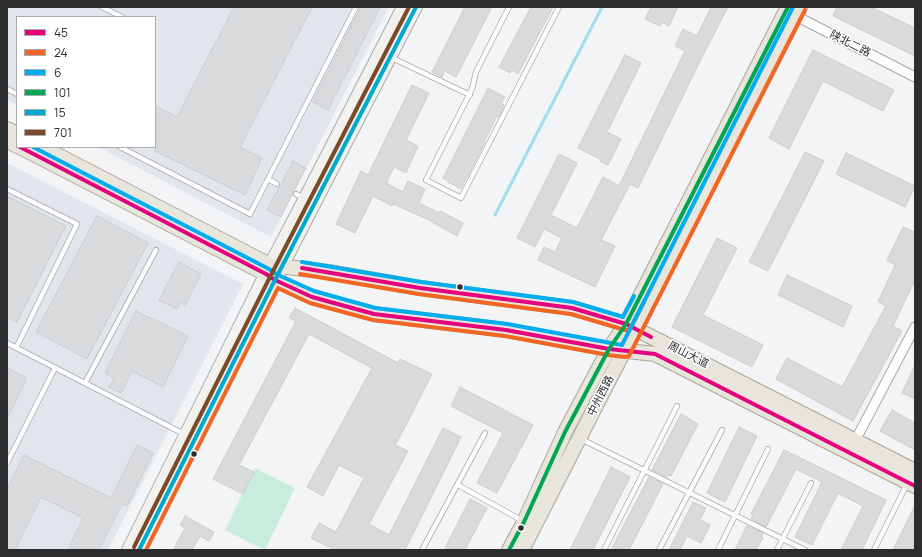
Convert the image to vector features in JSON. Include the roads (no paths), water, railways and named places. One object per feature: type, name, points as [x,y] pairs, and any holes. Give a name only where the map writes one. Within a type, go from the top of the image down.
[{"type":"main road","name":"中州西路","points":[[522,550],[625,351],[631,326],[792,10]]},
{"type":"main road","points":[[7,129],[16,134]]},
{"type":"main road","points":[[7,140],[16,145]]},
{"type":"main road","name":"周山大道","points":[[22,148],[273,271],[329,272],[420,288],[572,308],[631,326],[855,441],[913,477]]},
{"type":"main road","name":"周山大道","points":[[44,148],[273,271],[312,297],[374,314],[506,330],[609,349],[655,354],[913,477]]},
{"type":"main road","name":"中州西路","points":[[509,550],[524,522],[565,432],[609,349],[631,326]]},
{"type":"street","points":[[128,550],[190,437],[273,271],[305,199],[403,7]]},
{"type":"street","points":[[305,199],[390,57],[416,7]]},
{"type":"street","name":"陕北二路","points":[[792,10],[915,78]]},
{"type":"street","points":[[855,441],[915,327]]},
{"type":"street","points":[[139,550],[190,437]]},
{"type":"lane","points":[[102,7],[120,16]]},
{"type":"lane","points":[[122,148],[250,214],[356,7]]},
{"type":"lane","points":[[509,7],[476,72],[470,95],[426,180],[461,198],[559,7]]},
{"type":"lane","points":[[390,57],[470,95]]},
{"type":"lane","points":[[7,89],[16,94]]},
{"type":"lane","points":[[268,179],[277,184]]},
{"type":"lane","points":[[7,189],[77,224],[16,348]]},
{"type":"lane","points":[[85,383],[156,250]]},
{"type":"lane","points":[[7,343],[190,437]]},
{"type":"lane","points":[[7,463],[55,368]]},
{"type":"lane","points":[[604,550],[677,406]]},
{"type":"lane","points":[[659,550],[722,430]]},
{"type":"lane","points":[[422,550],[486,433]]},
{"type":"lane","points":[[580,438],[805,550]]},
{"type":"lane","points":[[718,550],[768,449]]},
{"type":"lane","points":[[874,550],[913,477]]},
{"type":"lane","points":[[777,550],[811,483]]},
{"type":"lane","points":[[458,485],[524,522]]},
{"type":"waterway","points":[[495,215],[602,7]]}]
